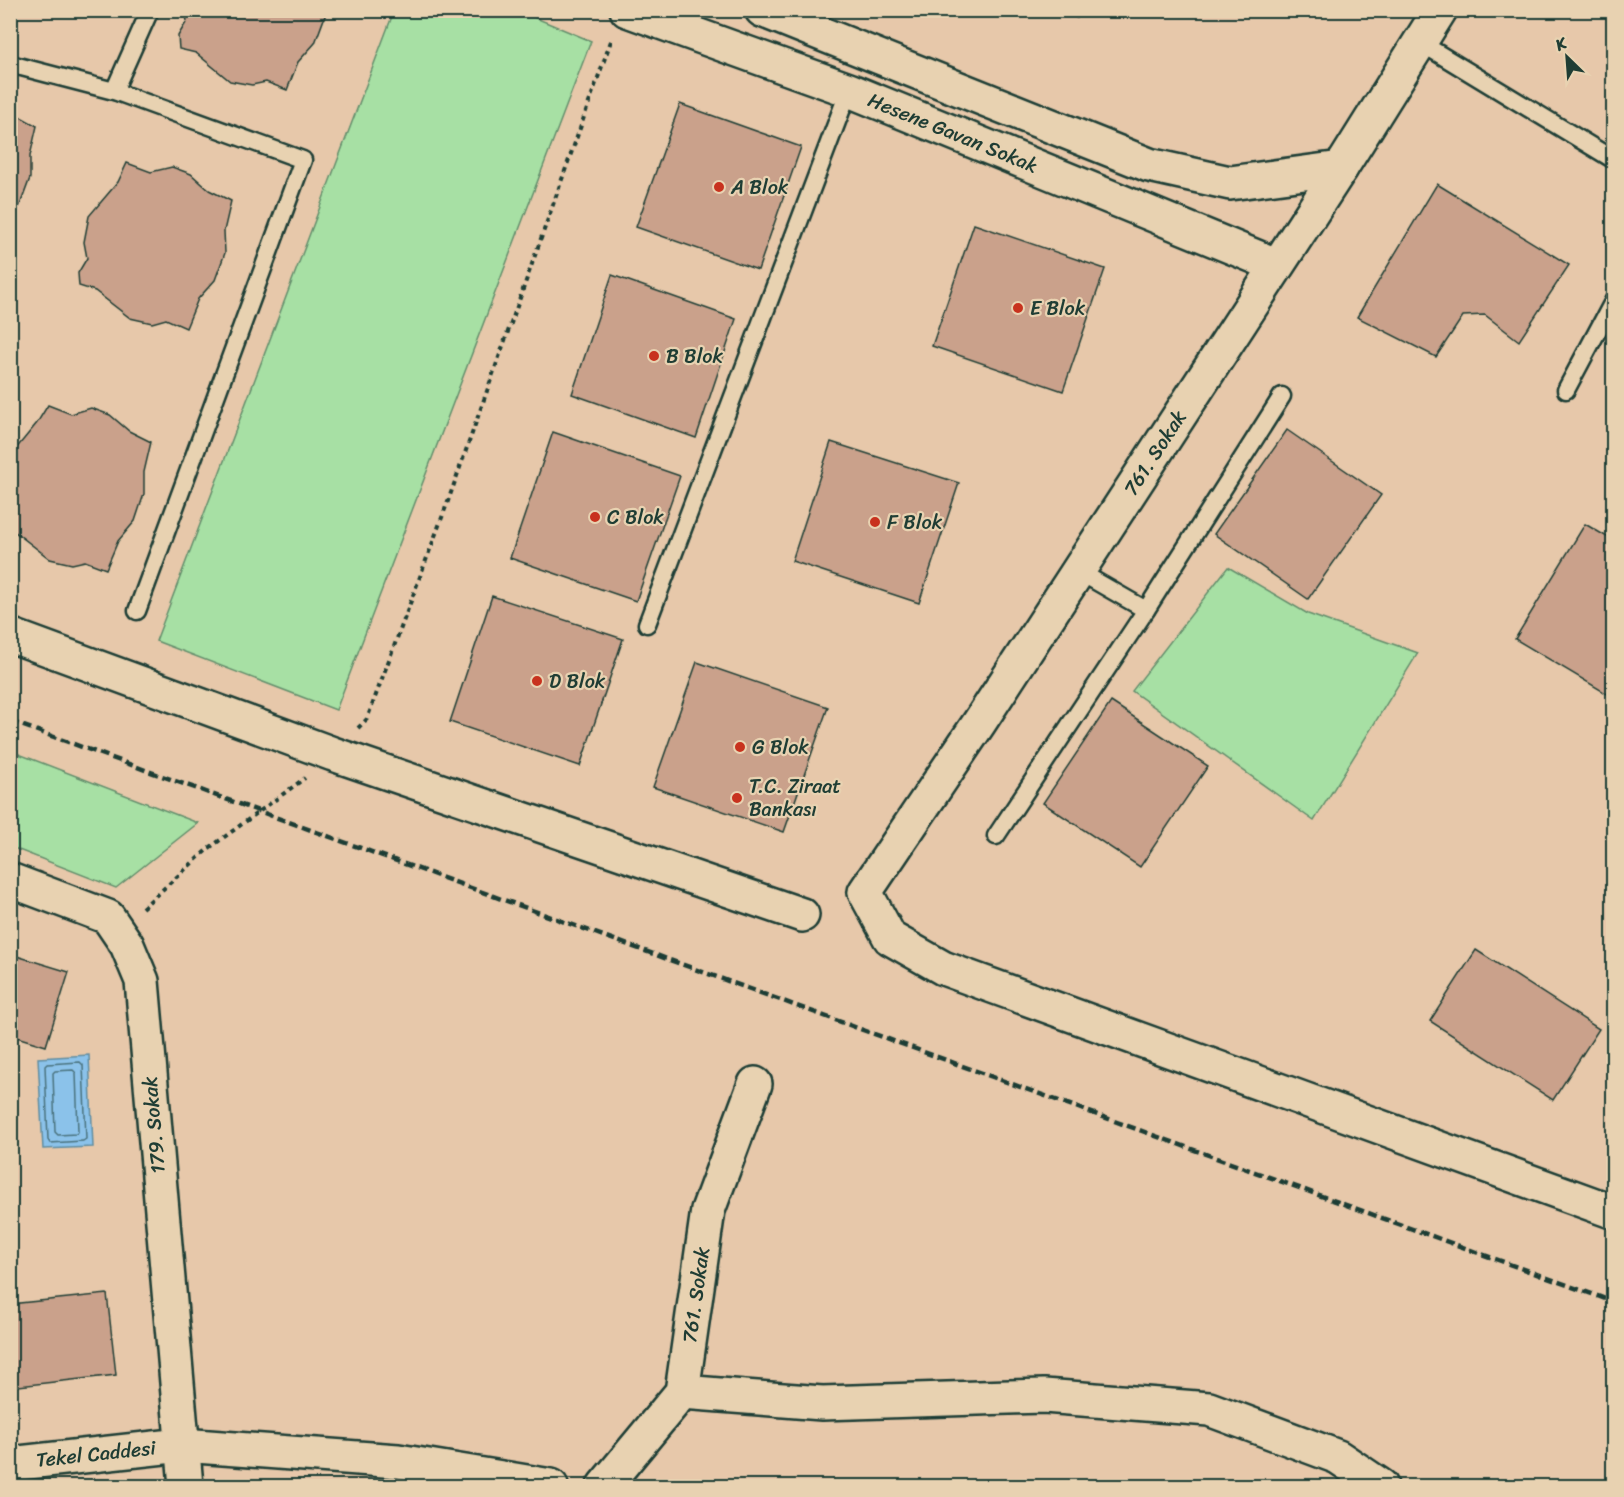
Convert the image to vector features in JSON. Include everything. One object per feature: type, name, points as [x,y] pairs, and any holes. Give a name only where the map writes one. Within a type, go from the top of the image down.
[{"type":"street","points":[[762,10],[1149,165],[1230,183],[1341,168]]},
{"type":"street","name":"761. Sokak","points":[[1440,10],[1341,168],[973,733],[865,892],[890,938],[943,968],[1614,1212]]},
{"type":"street","name":"Hesene Gavan Sokak","points":[[620,22],[849,90],[1276,265]]},
{"type":"street","points":[[10,634],[333,754],[802,915]]},
{"type":"street","name":"179. Sokak","points":[[10,880],[108,917],[127,945],[142,981],[186,1486]]},
{"type":"street","name":"761. Sokak","points":[[682,1392],[708,1210],[754,1084]]},
{"type":"street","points":[[604,1486],[682,1392],[822,1403],[1044,1396],[1209,1409],[1338,1457],[1381,1486]]},
{"type":"street","name":"Tekel Caddesi","points":[[10,1464],[182,1445],[398,1461],[549,1486]]},
{"type":"lane","points":[[114,91],[150,10]]},
{"type":"lane","points":[[1421,43],[1614,160]]},
{"type":"lane","points":[[10,64],[114,91],[303,160],[137,611]]},
{"type":"lane","points":[[646,624],[849,90]]},
{"type":"lane","points":[[1566,390],[1614,300]]},
{"type":"lane","points":[[996,836],[1146,610],[1282,396]]},
{"type":"lane","points":[[1078,571],[1146,610]]},
{"type":"path","points":[[117,930],[208,849],[322,767],[367,719],[447,504],[620,22]]},
{"type":"green space","points":[[394,11],[519,11],[591,41],[336,710],[156,641]]},
{"type":"green space","points":[[1228,567],[1308,614],[1418,653],[1314,821],[1132,691]]},
{"type":"green space","points":[[10,751],[198,823],[116,888],[11,847]]},
{"type":"water","points":[[89,1055],[93,1147],[43,1149],[38,1058]]},
{"type":"building","points":[[83,10],[98,10],[95,16]]},
{"type":"building","points":[[185,10],[325,10],[325,16],[315,43],[298,62],[287,90],[266,82],[252,85],[230,81],[196,53],[179,49],[178,36],[187,21]]},
{"type":"building","points":[[1057,10],[1080,10],[1077,18]]},
{"type":"building","points":[[1593,10],[1614,10],[1614,21]]},
{"type":"building","name":"A Blok","points":[[680,104],[801,147],[758,270],[636,227]]},
{"type":"building","points":[[10,111],[37,126],[30,156],[30,178],[20,205],[10,217]]},
{"type":"building","points":[[127,163],[151,172],[172,167],[191,174],[209,190],[231,201],[224,231],[225,253],[215,280],[198,299],[186,328],[166,319],[152,323],[130,318],[95,291],[79,286],[78,273],[87,258],[84,242],[89,216],[118,182]]},
{"type":"building","points":[[1437,184],[1569,265],[1519,341],[1485,315],[1463,316],[1436,357],[1357,317]]},
{"type":"building","name":"E Blok","points":[[974,224],[1105,269],[1063,391],[932,346]]},
{"type":"building","name":"B Blok","points":[[612,275],[736,319],[696,438],[572,394]]},
{"type":"building","points":[[48,405],[71,414],[91,408],[110,415],[129,431],[151,442],[144,472],[144,494],[135,521],[118,541],[106,569],[85,561],[72,564],[50,559],[15,532],[10,531],[10,456],[37,423]]},
{"type":"building","points":[[1287,430],[1381,495],[1308,599],[1214,534]]},
{"type":"building","name":"C Blok","points":[[553,432],[680,476],[636,601],[510,558]]},
{"type":"building","name":"F Blok","points":[[831,442],[959,483],[919,603],[792,561]]},
{"type":"building","points":[[1585,524],[1614,541],[1614,698],[1515,639]]},
{"type":"building","name":"D Blok","points":[[492,596],[623,639],[580,766],[450,722]]},
{"type":"building","name":"G Blok","points":[[697,662],[828,707],[784,832],[653,787]]},
{"type":"building","points":[[1111,702],[1208,766],[1140,867],[1043,803]]},
{"type":"building","points":[[1476,950],[1599,1029],[1553,1100],[1430,1021]]},
{"type":"building","points":[[10,954],[69,972],[46,1046],[10,1035]]},
{"type":"building","points":[[107,1294],[116,1375],[10,1387],[10,1304]]},
{"type":"railway","points":[[10,721],[1614,1302]]},
{"type":"place","name":"A Blok","points":[[719,187]]},
{"type":"place","name":"E Blok","points":[[1018,308]]},
{"type":"place","name":"B Blok","points":[[654,356]]},
{"type":"place","name":"C Blok","points":[[595,517]]},
{"type":"place","name":"F Blok","points":[[875,522]]},
{"type":"place","name":"D Blok","points":[[537,681]]},
{"type":"place","name":"G Blok","points":[[740,747]]},
{"type":"place","name":"T.C. Ziraat Bankası","points":[[737,798]]}]
